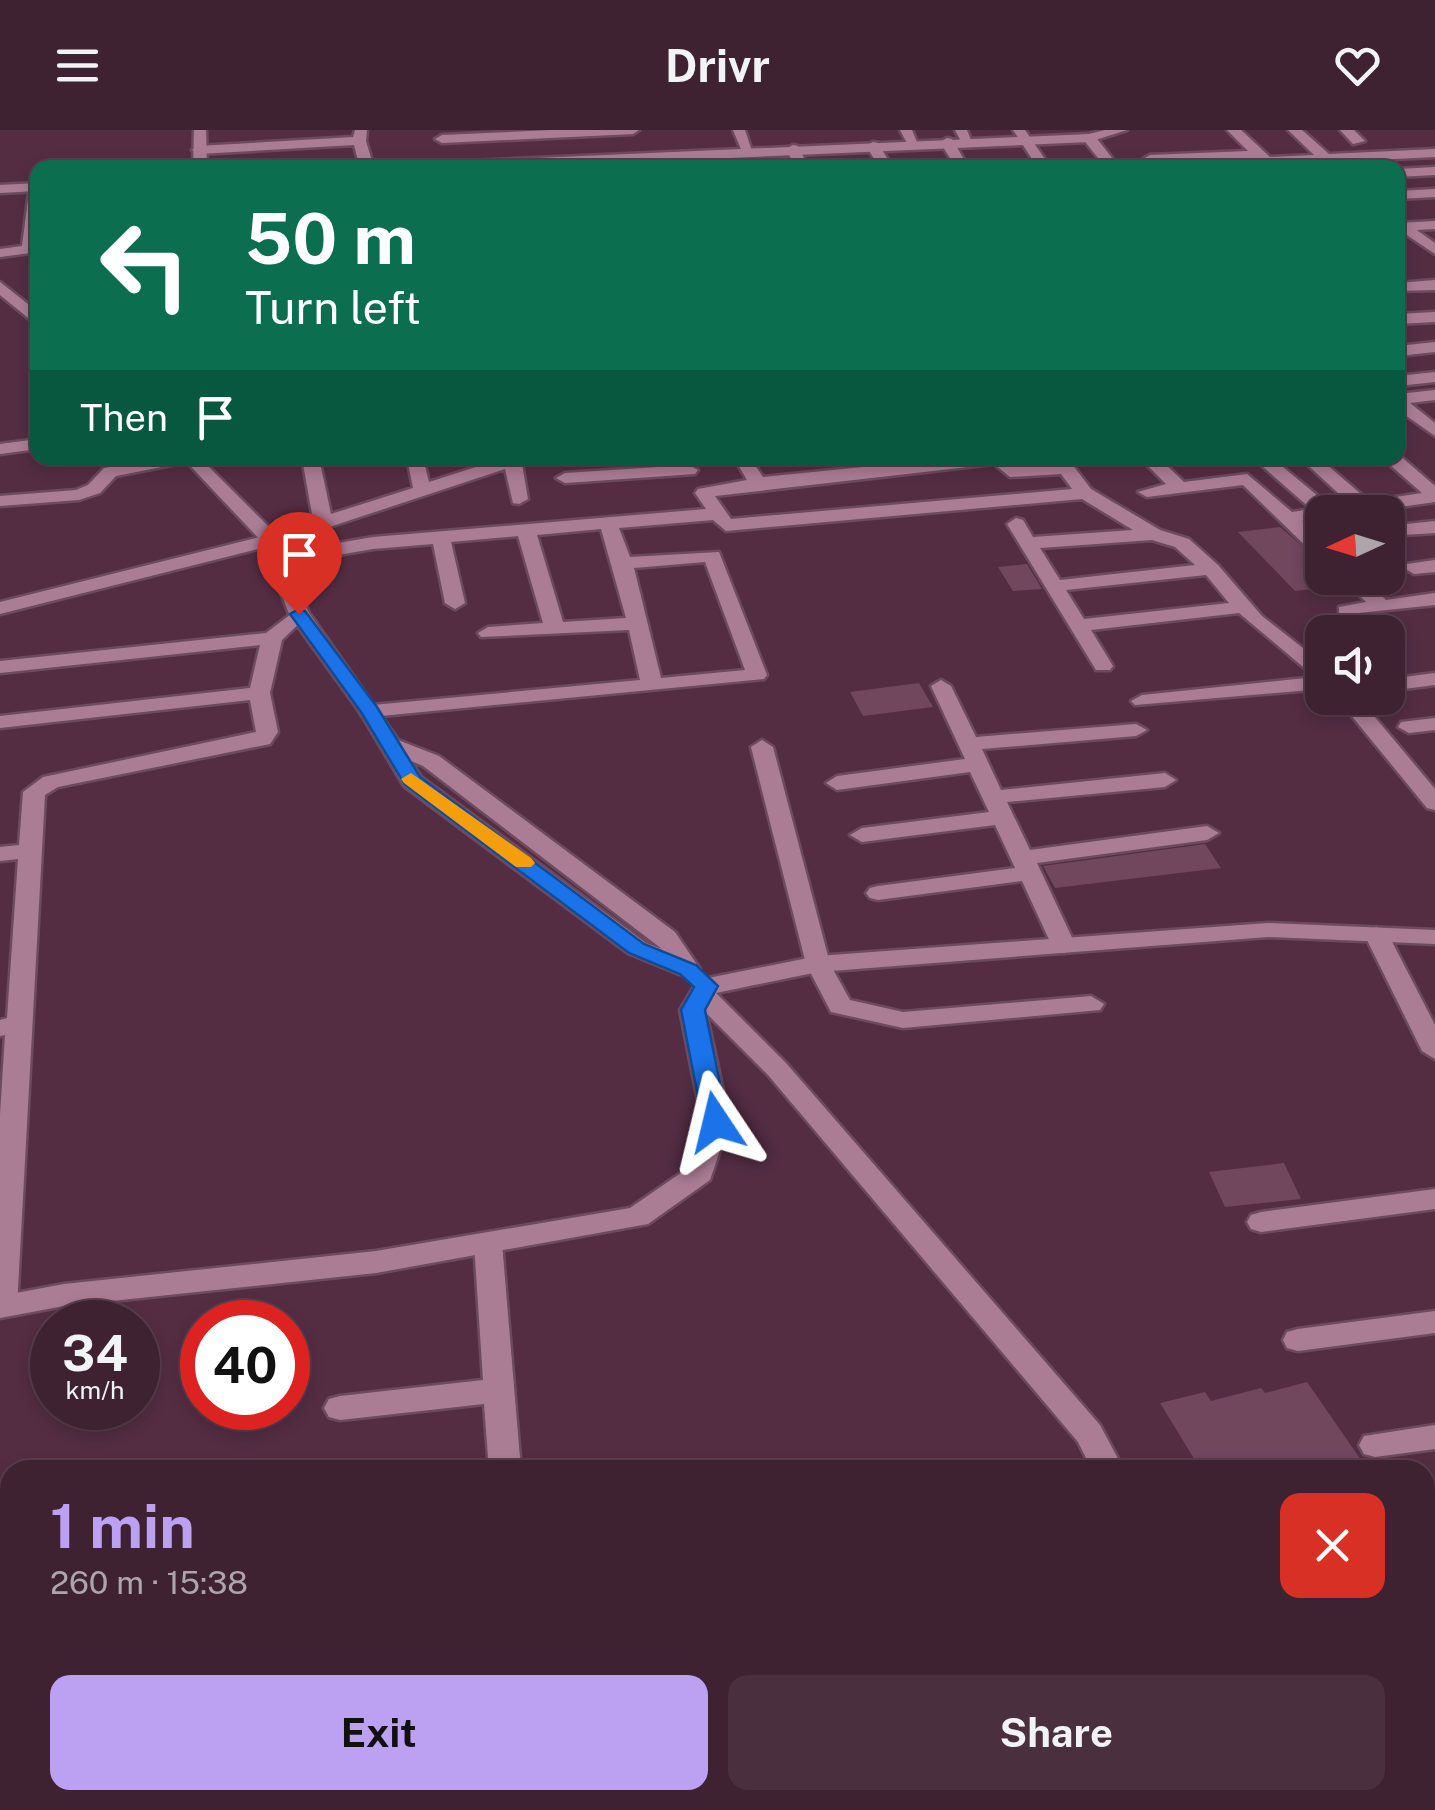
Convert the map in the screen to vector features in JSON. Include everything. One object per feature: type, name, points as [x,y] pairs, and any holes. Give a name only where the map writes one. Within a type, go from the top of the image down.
[{"type":"street","points":[[200,130],[200,160]]},
{"type":"street","points":[[445,160],[442,135],[634,130]]},
{"type":"street","points":[[738,130],[748,151]]},
{"type":"street","points":[[906,130],[914,144]]},
{"type":"street","points":[[675,160],[707,153],[947,142],[964,136],[1089,138],[1120,130]]},
{"type":"street","points":[[1233,130],[1267,160]]},
{"type":"street","points":[[1294,130],[1326,158]]},
{"type":"street","points":[[1023,135],[1040,160]]},
{"type":"street","points":[[199,150],[289,137],[360,136]]},
{"type":"street","points":[[1344,136],[1358,141],[1377,140]]},
{"type":"street","points":[[1089,138],[1107,160]]},
{"type":"street","points":[[947,142],[958,160]]},
{"type":"street","points":[[1307,142],[1324,142]]},
{"type":"street","points":[[874,146],[882,160]]},
{"type":"street","points":[[793,149],[799,160]]},
{"type":"street","points":[[707,153],[710,160]]},
{"type":"street","points":[[1287,160],[1435,153]]},
{"type":"street","points":[[1150,159],[1209,160]]},
{"type":"street","points":[[1405,172],[1435,171]]},
{"type":"street","points":[[0,188],[30,187]]},
{"type":"street","points":[[1405,194],[1435,192]]},
{"type":"street","points":[[1405,226],[1435,225]]},
{"type":"street","points":[[1405,229],[1435,250]]},
{"type":"street","points":[[0,252],[30,248]]},
{"type":"street","points":[[1405,278],[1435,285]]},
{"type":"street","points":[[0,287],[30,314]]},
{"type":"street","points":[[1405,319],[1435,317]]},
{"type":"street","points":[[1405,350],[1435,347]]},
{"type":"street","points":[[1405,380],[1435,377]]},
{"type":"street","points":[[1405,399],[1435,395]]},
{"type":"street","points":[[1405,406],[1435,431]]},
{"type":"street","points":[[0,449],[30,445]]},
{"type":"street","points":[[0,501],[79,495],[94,489],[110,472],[146,465]]},
{"type":"street","points":[[196,465],[275,550],[299,614],[370,711],[412,781],[636,948],[699,983],[777,1068],[1089,1434],[1103,1460]]},
{"type":"street","points":[[312,465],[324,522]]},
{"type":"street","points":[[416,465],[422,490]]},
{"type":"street","points":[[275,550],[324,522],[495,465]]},
{"type":"street","points":[[516,465],[520,499]]},
{"type":"street","points":[[746,465],[758,483]]},
{"type":"street","points":[[848,465],[856,474]]},
{"type":"street","points":[[913,465],[704,493],[726,525],[1085,493]]},
{"type":"street","points":[[1004,465],[1010,472],[1066,468],[1085,493],[1153,534],[1182,543],[1211,569],[1242,607],[1305,659]]},
{"type":"street","points":[[1156,465],[1180,488]]},
{"type":"street","points":[[1270,465],[1305,495]]},
{"type":"street","points":[[1317,465],[1351,495]]},
{"type":"street","points":[[1399,465],[1435,496]]},
{"type":"street","points":[[565,478],[630,466],[690,470]]},
{"type":"street","points":[[1147,492],[1247,479],[1305,535]]},
{"type":"street","points":[[1405,500],[1435,496]]},
{"type":"street","points":[[0,608],[275,550],[718,514]]},
{"type":"street","points":[[1287,518],[1305,515]]},
{"type":"street","points":[[608,523],[623,563],[652,684]]},
{"type":"street","points":[[1016,524],[1102,666]]},
{"type":"street","points":[[1405,530],[1435,527]]},
{"type":"street","points":[[526,530],[555,628]]},
{"type":"street","points":[[1028,542],[1153,534]]},
{"type":"street","points":[[442,537],[455,603]]},
{"type":"street","points":[[370,711],[757,675],[712,556],[623,563]]},
{"type":"street","points":[[1414,568],[1435,566]]},
{"type":"street","points":[[1054,586],[1211,569]]},
{"type":"street","points":[[1369,595],[1381,606]]},
{"type":"street","points":[[1346,611],[1435,598]]},
{"type":"street","points":[[1078,626],[1242,607]]},
{"type":"street","points":[[299,614],[272,638],[259,693],[266,732],[262,738],[40,786],[34,792],[10,1026],[1,1307],[64,1295],[376,1262],[638,1217],[700,1174],[716,1122],[693,1010],[699,983]]},
{"type":"street","points":[[488,633],[638,624]]},
{"type":"street","points":[[0,666],[272,638]]},
{"type":"street","points":[[1405,683],[1435,679]]},
{"type":"street","points":[[941,686],[1064,946]]},
{"type":"street","points":[[1142,701],[1305,686]]},
{"type":"street","points":[[0,722],[259,693]]},
{"type":"street","points":[[1365,715],[1424,776],[1435,803]]},
{"type":"street","points":[[1409,727],[1435,724]]},
{"type":"street","points":[[837,783],[973,754],[1136,730]]},
{"type":"street","points":[[762,747],[818,964],[840,1006],[874,1016],[932,1019],[1091,1004]]},
{"type":"street","points":[[862,835],[999,807],[1165,780]]},
{"type":"street","points":[[878,893],[1206,833]]},
{"type":"street","points":[[0,854],[30,851]]},
{"type":"street","points":[[699,983],[818,964],[1268,930],[1435,937]]},
{"type":"street","points":[[1376,934],[1435,1051]]},
{"type":"street","points":[[1261,1222],[1435,1199]]},
{"type":"street","points":[[488,1243],[505,1460]]},
{"type":"street","points":[[1298,1340],[1435,1322]]},
{"type":"street","points":[[340,1408],[499,1390]]},
{"type":"street","points":[[1375,1445],[1435,1437]]},
{"type":"building","points":[[1280,527],[1305,548],[1305,590],[1295,591],[1238,532]]},
{"type":"building","points":[[1027,564],[1042,589],[1013,591],[998,567]]},
{"type":"building","points":[[919,683],[933,707],[863,716],[850,692]]},
{"type":"building","points":[[1205,844],[1221,868],[1055,888],[1043,866]]},
{"type":"building","points":[[1284,1163],[1301,1199],[1225,1207],[1209,1172]]},
{"type":"building","points":[[1307,1382],[1361,1460],[1195,1460],[1160,1403],[1205,1392],[1211,1401],[1261,1388],[1265,1393]]},
{"type":"slow traffic","points":[[411,779],[524,863]]},
{"type":"route","points":[[299,614],[370,711],[412,781],[636,948],[688,970],[706,986],[693,1010],[716,1122]]}]
